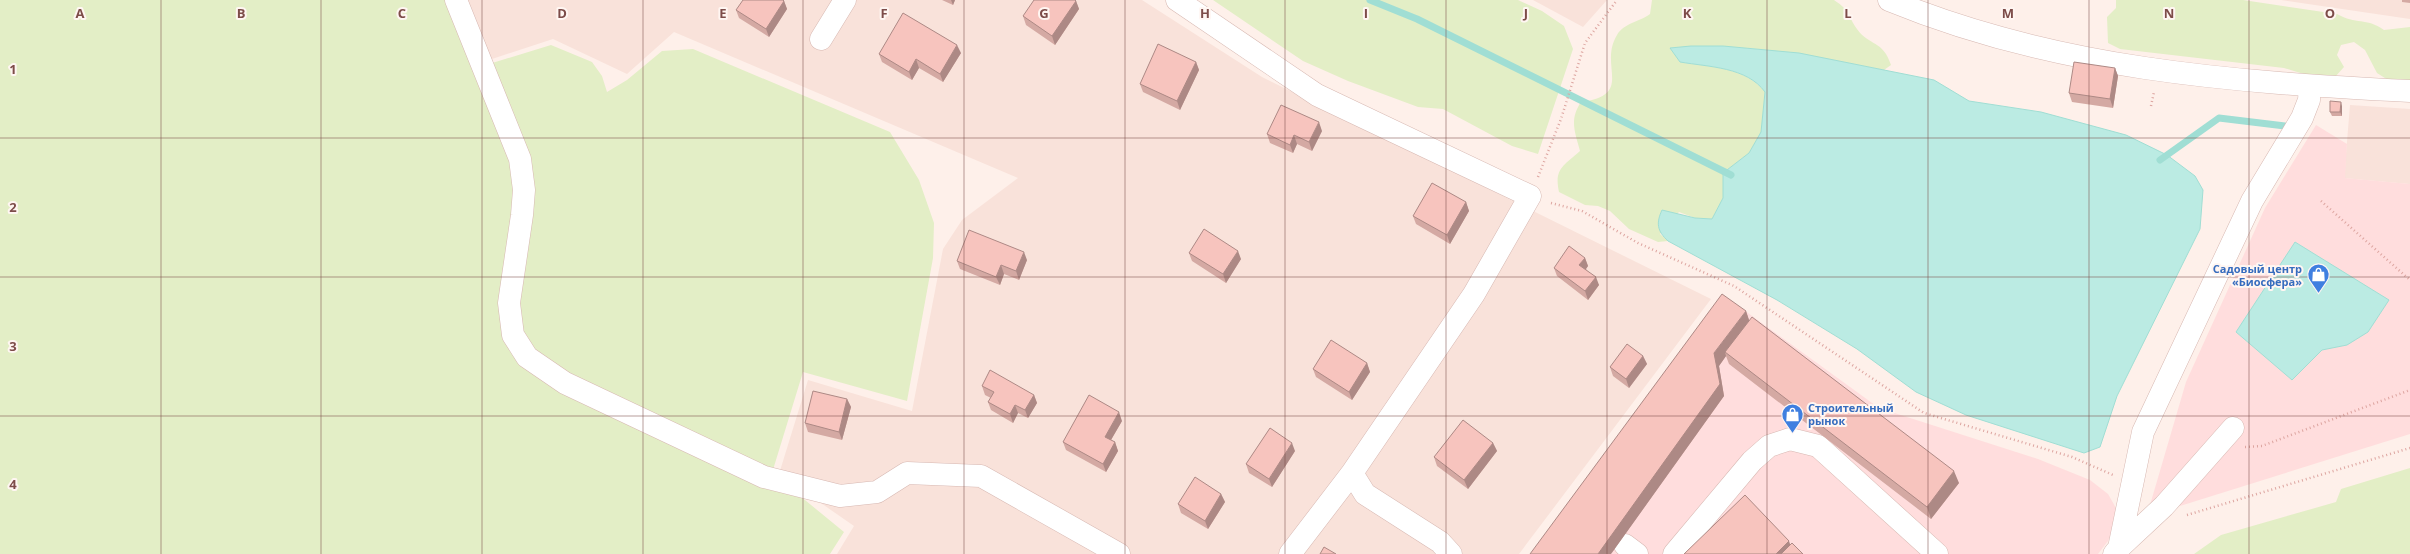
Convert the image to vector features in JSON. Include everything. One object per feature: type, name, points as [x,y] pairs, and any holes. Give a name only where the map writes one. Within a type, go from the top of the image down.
[{"type":"street","points":[[456,0],[520,159],[524,190],[523,209],[509,303],[513,335],[527,357],[565,383],[764,477],[840,496],[876,492],[908,473],[981,476],[1119,554]]},
{"type":"street","points":[[821,39],[845,0]]},
{"type":"street","points":[[1177,0],[1317,95],[1530,196],[1474,294],[1352,473],[1290,554]]},
{"type":"street","points":[[1889,0],[1965,29],[2060,53],[2157,71],[2310,86],[2410,91]]},
{"type":"street","points":[[2116,551],[2143,432],[2252,201],[2302,118],[2309,100],[2310,86]]},
{"type":"street","points":[[2116,551],[2151,518],[2228,435]]},
{"type":"street","points":[[1674,554],[1752,460],[1769,446],[1790,439],[1818,446],[1937,554]]},
{"type":"street","points":[[1352,473],[1365,494],[1440,542],[1451,554]]},
{"type":"path","points":[[1617,0],[1585,43],[1561,119],[1530,196],[1582,211],[1638,243],[1734,286],[1924,413],[2072,457],[2132,484]]},
{"type":"path","points":[[2321,201],[2410,280]]},
{"type":"path","points":[[2228,435],[2247,448],[2262,446],[2410,390]]},
{"type":"path","points":[[2151,518],[2184,516],[2410,448]]},
{"type":"shaded area","points":[[465,0],[1142,0],[1262,77],[1711,299],[1519,554],[837,554],[854,526],[779,474],[808,380],[912,411],[943,249],[962,220],[1018,178],[674,32],[627,74],[553,39],[489,60]]},
{"type":"shaded area","points":[[1533,0],[1607,0],[1583,27]]},
{"type":"shaded area","points":[[2281,0],[2410,0],[2410,19]]},
{"type":"shaded area","points":[[2350,105],[2410,109],[2410,184],[2344,178]]},
{"type":"shaded area","name":"Садовый центр «Биосфера»","points":[[2316,125],[2347,144],[2345,178],[2410,184],[2410,434],[2180,506],[2150,505],[2186,382],[2265,208]]},
{"type":"shaded area","name":"Строительный рынок","points":[[1726,297],[1879,408],[2038,459],[2090,480],[2108,494],[2116,508],[2118,524],[2108,541],[2098,554],[1538,554]]},
{"type":"green space","points":[[0,0],[447,0],[476,68],[551,45],[592,62],[602,76],[607,92],[627,80],[662,51],[693,49],[890,132],[919,180],[934,223],[933,258],[907,401],[803,372],[772,473],[844,532],[830,554],[0,554]]},
{"type":"green space","points":[[1213,0],[1518,0],[1542,11],[1564,26],[1573,49],[1538,154],[1512,146],[1443,109],[1418,107],[1348,81],[1303,61]]},
{"type":"green space","points":[[1652,0],[1834,0],[1847,11],[1857,29],[1866,38],[1884,51],[1891,65],[1884,70],[1805,55],[1752,49],[1725,47],[1671,48],[1680,62],[1715,67],[1737,73],[1748,77],[1765,92],[1761,132],[1749,153],[1723,173],[1723,198],[1712,219],[1695,218],[1679,212],[1660,234],[1668,241],[1658,242],[1629,229],[1610,211],[1598,206],[1585,205],[1559,192],[1558,184],[1561,168],[1580,151],[1574,126],[1577,108],[1581,102],[1597,98],[1607,93],[1611,86],[1612,78],[1612,46],[1617,35],[1628,25],[1650,14]]},
{"type":"green space","points":[[2116,0],[2243,0],[2337,14],[2378,26],[2384,30],[2410,27],[2410,84],[2388,80],[2377,73],[2365,50],[2354,42],[2341,45],[2337,55],[2344,67],[2335,77],[2310,76],[2284,68],[2120,49],[2108,43],[2107,17],[2116,8]]},
{"type":"green space","points":[[2410,468],[2410,554],[2194,554],[2221,535],[2336,502],[2341,489]]},
{"type":"water","points":[[1691,46],[1723,46],[1799,53],[1934,80],[1969,101],[2041,112],[2126,135],[2167,155],[2195,176],[2203,190],[2200,229],[2117,396],[2100,447],[2084,453],[1966,415],[1916,392],[1857,349],[1777,300],[1668,241],[1662,234],[1658,223],[1662,210],[1695,218],[1712,219],[1723,198],[1723,173],[1749,153],[1761,132],[1765,92],[1748,77],[1738,73],[1715,67],[1680,62],[1670,48]]},
{"type":"water","points":[[2295,242],[2389,300],[2368,332],[2347,345],[2322,350],[2292,380],[2236,332]]},
{"type":"building","points":[[743,0],[784,1],[766,29],[736,10]]},
{"type":"building","points":[[1034,0],[1076,1],[1052,36],[1023,16]]},
{"type":"building","points":[[903,13],[957,45],[940,74],[916,59],[909,72],[879,54]]},
{"type":"building","points":[[1158,44],[1196,62],[1177,101],[1140,84]]},
{"type":"building","points":[[2074,62],[2115,68],[2110,99],[2069,93]]},
{"type":"building","points":[[2330,101],[2341,102],[2340,112],[2330,112]]},
{"type":"building","points":[[1281,105],[1319,122],[1309,142],[1294,135],[1290,145],[1267,134]]},
{"type":"building","points":[[1432,183],[1466,202],[1447,235],[1413,216]]},
{"type":"building","points":[[1204,229],[1238,251],[1223,274],[1189,253]]},
{"type":"building","points":[[969,230],[1024,252],[1016,271],[1001,265],[996,277],[957,261]]},
{"type":"building","points":[[1569,246],[1585,258],[1579,265],[1596,277],[1585,291],[1554,268]]},
{"type":"building","points":[[1722,294],[1746,311],[1714,353],[1720,384],[1598,554],[1530,554]]},
{"type":"building","points":[[1752,317],[1954,471],[1927,507],[1725,352]]},
{"type":"building","points":[[1331,340],[1367,363],[1349,392],[1313,369]]},
{"type":"building","points":[[1627,344],[1643,356],[1626,379],[1610,367]]},
{"type":"building","points":[[990,370],[1034,395],[1025,410],[1015,405],[1010,414],[988,402],[994,392],[982,386]]},
{"type":"building","points":[[813,391],[847,399],[839,432],[805,423]]},
{"type":"building","points":[[1089,395],[1119,412],[1105,437],[1115,442],[1103,464],[1063,442]]},
{"type":"building","points":[[1463,420],[1493,443],[1464,480],[1434,457]]},
{"type":"building","points":[[1270,428],[1292,443],[1269,479],[1246,464]]},
{"type":"building","points":[[1195,477],[1221,494],[1205,521],[1178,504]]},
{"type":"building","points":[[1745,495],[1789,541],[1776,554],[1684,554]]},
{"type":"building","points":[[1792,543],[1803,554],[1781,554]]},
{"type":"building","points":[[1324,547],[1336,554],[1320,554]]},
{"type":"waterway","points":[[1370,0],[1417,19],[1731,175]]},
{"type":"waterway","points":[[2160,160],[2219,118],[2285,126]]},
{"type":"place","name":"Садовый центр «Биосфера»","points":[[2318,294]]},
{"type":"place","name":"Строительный рынок","points":[[1792,434]]}]
